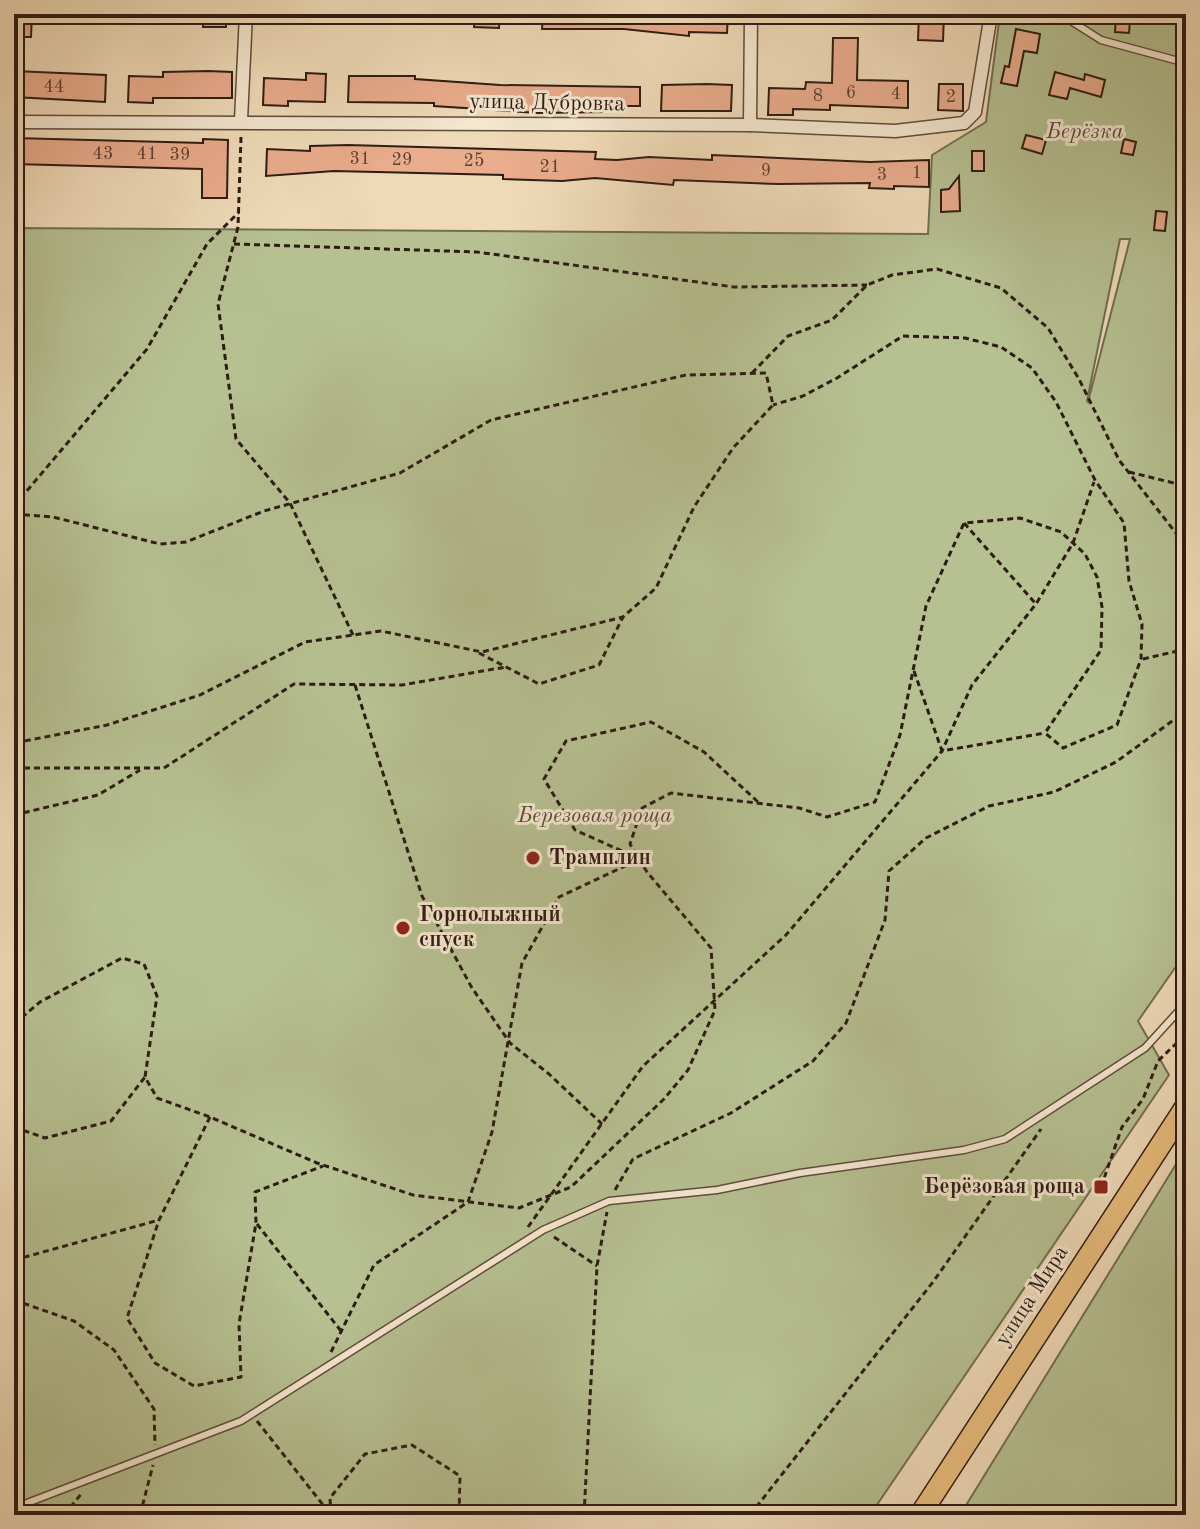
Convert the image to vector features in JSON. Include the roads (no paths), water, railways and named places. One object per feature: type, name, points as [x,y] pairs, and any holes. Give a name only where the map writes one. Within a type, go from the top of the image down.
[{"type":"main road","name":"улица Мира","points":[[920,1515],[1186,1106]]},
{"type":"street","points":[[241,120],[246,14]]},
{"type":"street","points":[[750,125],[751,14]]},
{"type":"street","name":"улица Дубровка","points":[[14,122],[241,120],[750,125],[895,131],[964,123],[975,112],[991,14]]},
{"type":"lane","points":[[1060,14],[1101,40],[1186,63]]},
{"type":"lane","points":[[14,1508],[252,1415],[543,1230],[609,1201],[717,1190],[800,1173],[964,1150],[1005,1139],[1145,1048],[1186,1003]]},
{"type":"place","name":"Трамплин","points":[[533,858]]},
{"type":"place","name":"Горнолыжный спуск","points":[[403,928]]},
{"type":"place","name":"Берёзовая роща","points":[[1101,1187]]},
{"type":"park label","name":"Берёзка","points":[[1085,132]]},
{"type":"park label","name":"Березовая роща","points":[[595,816]]}]
